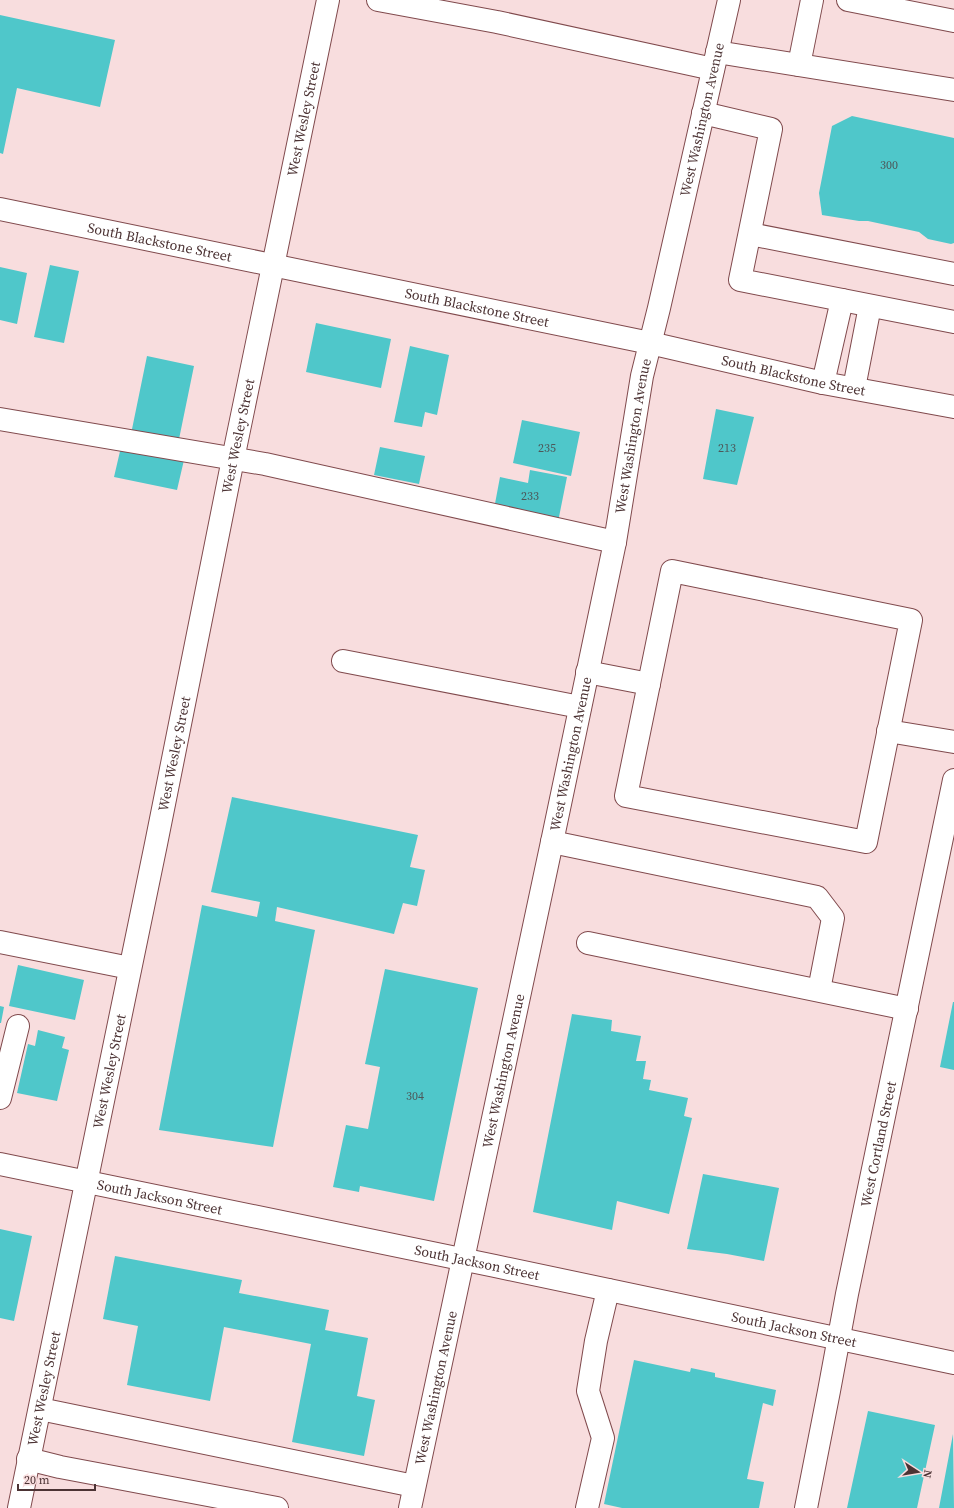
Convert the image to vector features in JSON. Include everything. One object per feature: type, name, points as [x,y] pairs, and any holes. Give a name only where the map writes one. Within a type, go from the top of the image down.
[{"type":"street","name":"West Wesley Street","points":[[19,1508],[328,0]]},
{"type":"street","points":[[378,0],[715,61],[799,65],[954,90]]},
{"type":"street","name":"West Washington Avenue","points":[[410,1508],[615,542],[642,376],[729,0]]},
{"type":"street","points":[[799,65],[812,0]]},
{"type":"street","points":[[848,0],[954,21]]},
{"type":"street","points":[[703,114],[771,129],[740,280],[954,322]]},
{"type":"street","name":"South Blackstone Street","points":[[0,209],[650,343],[823,383],[954,407]]},
{"type":"street","points":[[750,234],[954,274]]},
{"type":"street","points":[[823,383],[842,300]]},
{"type":"street","points":[[854,388],[870,306]]},
{"type":"street","points":[[0,419],[265,464],[615,542]]},
{"type":"street","points":[[672,571],[911,620],[888,730],[866,842],[626,796],[672,571]]},
{"type":"street","points":[[343,661],[580,708]]},
{"type":"street","points":[[587,672],[649,684]]},
{"type":"street","points":[[888,730],[954,742]]},
{"type":"street","name":"West Cortland Street","points":[[806,1508],[847,1294],[907,1009],[949,832],[954,780]]},
{"type":"street","points":[[552,842],[817,898],[833,918],[819,990]]},
{"type":"street","points":[[0,942],[130,968]]},
{"type":"street","points":[[588,943],[907,1009]]},
{"type":"street","points":[[0,1098],[18,1026]]},
{"type":"street","name":"South Jackson Street","points":[[0,1164],[608,1290],[954,1364]]},
{"type":"street","points":[[587,1508],[603,1438],[588,1391],[596,1341],[608,1290]]},
{"type":"street","points":[[40,1409],[414,1486]]},
{"type":"street","points":[[28,1459],[60,1467],[277,1508]]},
{"type":"building","points":[[0,15],[115,40],[100,107],[17,88],[3,154],[0,153]]},
{"type":"building","points":[[852,116],[954,138],[954,243],[951,244],[928,239],[919,232],[868,221],[822,215],[819,193],[832,126]]},
{"type":"building","points":[[50,265],[79,271],[64,343],[34,337]]},
{"type":"building","points":[[0,267],[27,273],[17,324],[0,320]]},
{"type":"building","points":[[316,323],[391,339],[381,388],[306,372]]},
{"type":"building","points":[[410,346],[449,355],[437,415],[425,412],[422,427],[394,422]]},
{"type":"building","points":[[147,356],[194,366],[178,444],[131,434]]},
{"type":"building","points":[[716,409],[754,417],[737,485],[703,479]]},
{"type":"building","points":[[522,420],[580,432],[571,476],[513,463]]},
{"type":"building","points":[[121,447],[184,460],[177,490],[114,477]]},
{"type":"building","points":[[380,447],[425,456],[419,484],[374,475]]},
{"type":"building","points":[[530,470],[567,477],[558,522],[494,509],[500,477],[528,483]]},
{"type":"building","points":[[232,797],[418,835],[410,867],[425,870],[417,906],[403,903],[394,934],[277,907],[275,921],[315,930],[273,1147],[159,1130],[202,905],[257,917],[260,902],[211,892]]},
{"type":"building","points":[[18,965],[84,980],[75,1020],[9,1006]]},
{"type":"building","points":[[385,969],[478,988],[434,1201],[360,1186],[359,1192],[333,1187],[346,1125],[368,1129],[380,1067],[365,1064]]},
{"type":"building","points":[[954,1002],[954,1070],[940,1067]]},
{"type":"building","points":[[0,1006],[4,1007],[1,1023],[0,1023]]},
{"type":"building","points":[[572,1014],[612,1020],[611,1031],[641,1036],[636,1061],[646,1061],[643,1079],[651,1080],[649,1090],[688,1098],[684,1116],[692,1118],[669,1214],[617,1201],[612,1230],[533,1212]]},
{"type":"building","points":[[38,1030],[65,1037],[62,1048],[69,1050],[57,1101],[17,1093],[28,1044],[35,1046]]},
{"type":"building","points":[[703,1174],[779,1188],[764,1261],[727,1254],[687,1249]]},
{"type":"building","points":[[0,1229],[32,1236],[14,1321],[0,1318]]},
{"type":"building","points":[[115,1256],[242,1280],[239,1293],[329,1310],[325,1330],[368,1338],[357,1396],[375,1400],[364,1456],[292,1442],[311,1344],[224,1327],[210,1401],[127,1385],[138,1326],[103,1319]]},
{"type":"building","points":[[634,1360],[690,1372],[691,1368],[715,1373],[715,1377],[776,1390],[773,1406],[763,1403],[747,1479],[764,1482],[759,1508],[622,1508],[604,1504]]},
{"type":"building","points":[[868,1411],[935,1425],[917,1508],[847,1508]]},
{"type":"building","points":[[953,1434],[954,1508],[939,1508]]}]
